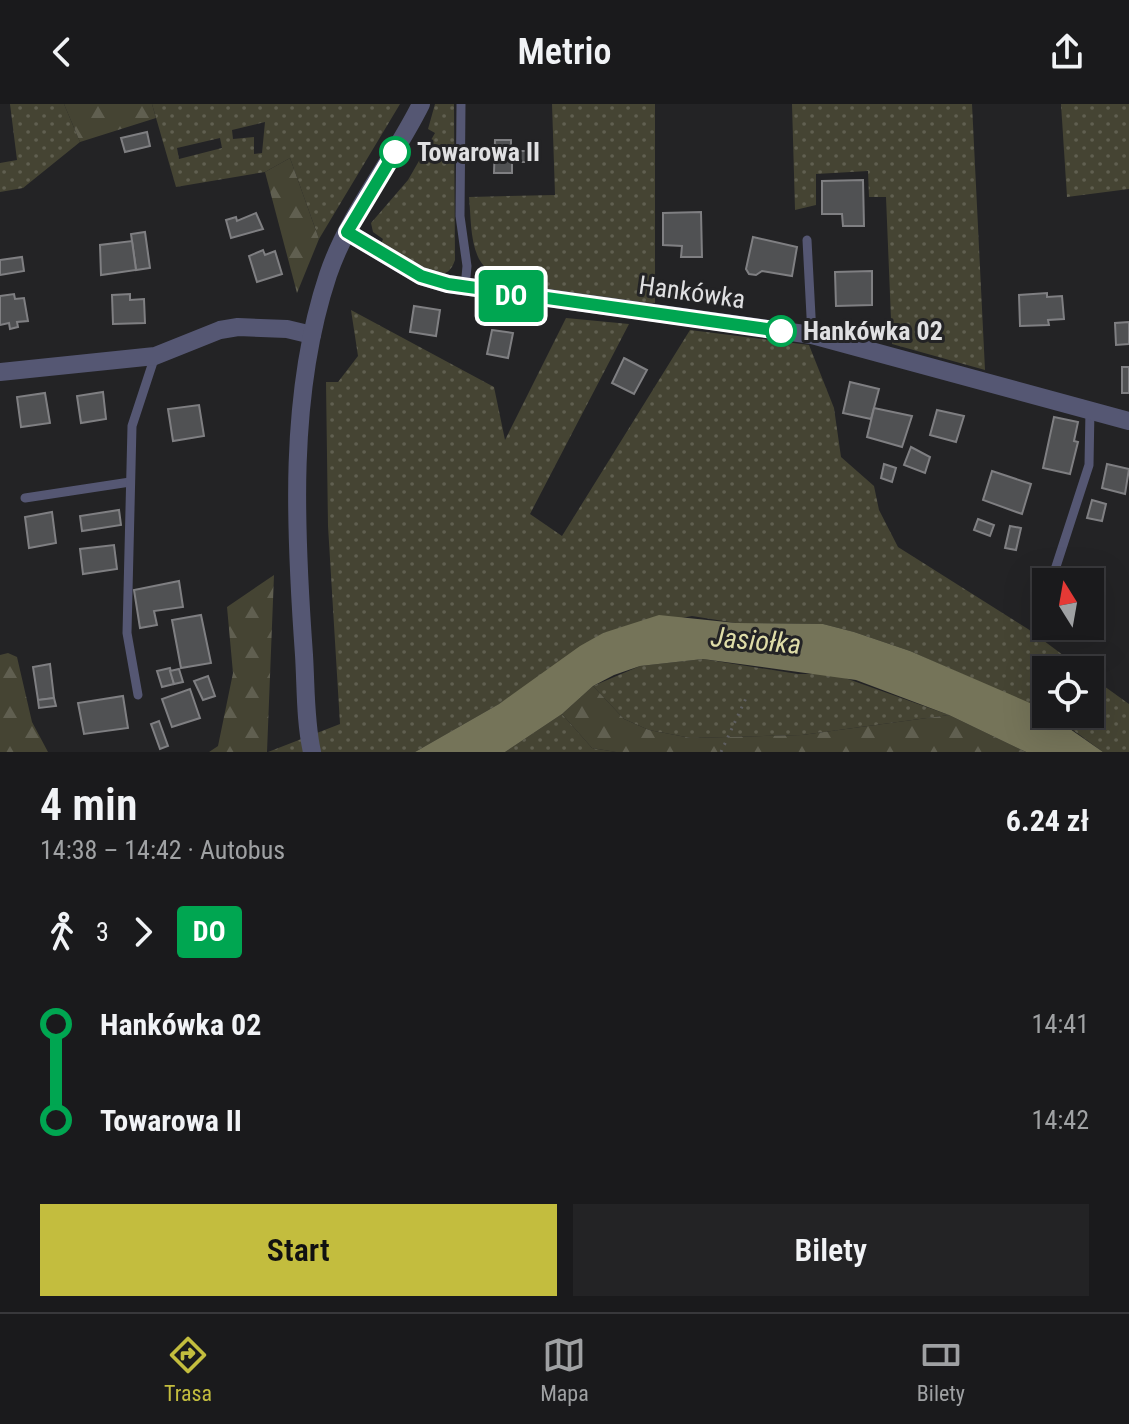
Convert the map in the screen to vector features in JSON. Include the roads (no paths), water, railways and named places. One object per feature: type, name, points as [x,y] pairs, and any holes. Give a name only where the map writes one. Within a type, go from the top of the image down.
[{"type":"street","points":[[311,749],[300,602],[299,432],[312,335],[329,274],[347,232],[421,104]]},
{"type":"street","name":"Hankówka","points":[[347,232],[421,276],[465,288],[812,335],[1129,421]]},
{"type":"street","points":[[0,372],[155,356],[220,330],[238,327],[287,329],[312,335]]},
{"type":"lane","points":[[461,104],[460,216],[467,266],[465,288]]},
{"type":"lane","points":[[807,240],[812,335]]},
{"type":"lane","points":[[138,695],[127,633],[132,426],[155,356]]},
{"type":"lane","points":[[1056,568],[1089,465],[1090,409]]},
{"type":"lane","points":[[25,498],[130,482]]},
{"type":"water","name":"Jasiołka","points":[[659,615],[736,623],[823,624],[910,651],[1032,704],[1032,728],[1069,728],[1103,752],[1026,752],[949,715],[856,680],[703,659],[640,666],[614,675],[593,686],[562,714],[505,752],[415,752],[499,704],[603,633]]},
{"type":"place","name":"Towarowa II","points":[[395,152]]},
{"type":"place","name":"Hankówka 02","points":[[781,331]]}]
